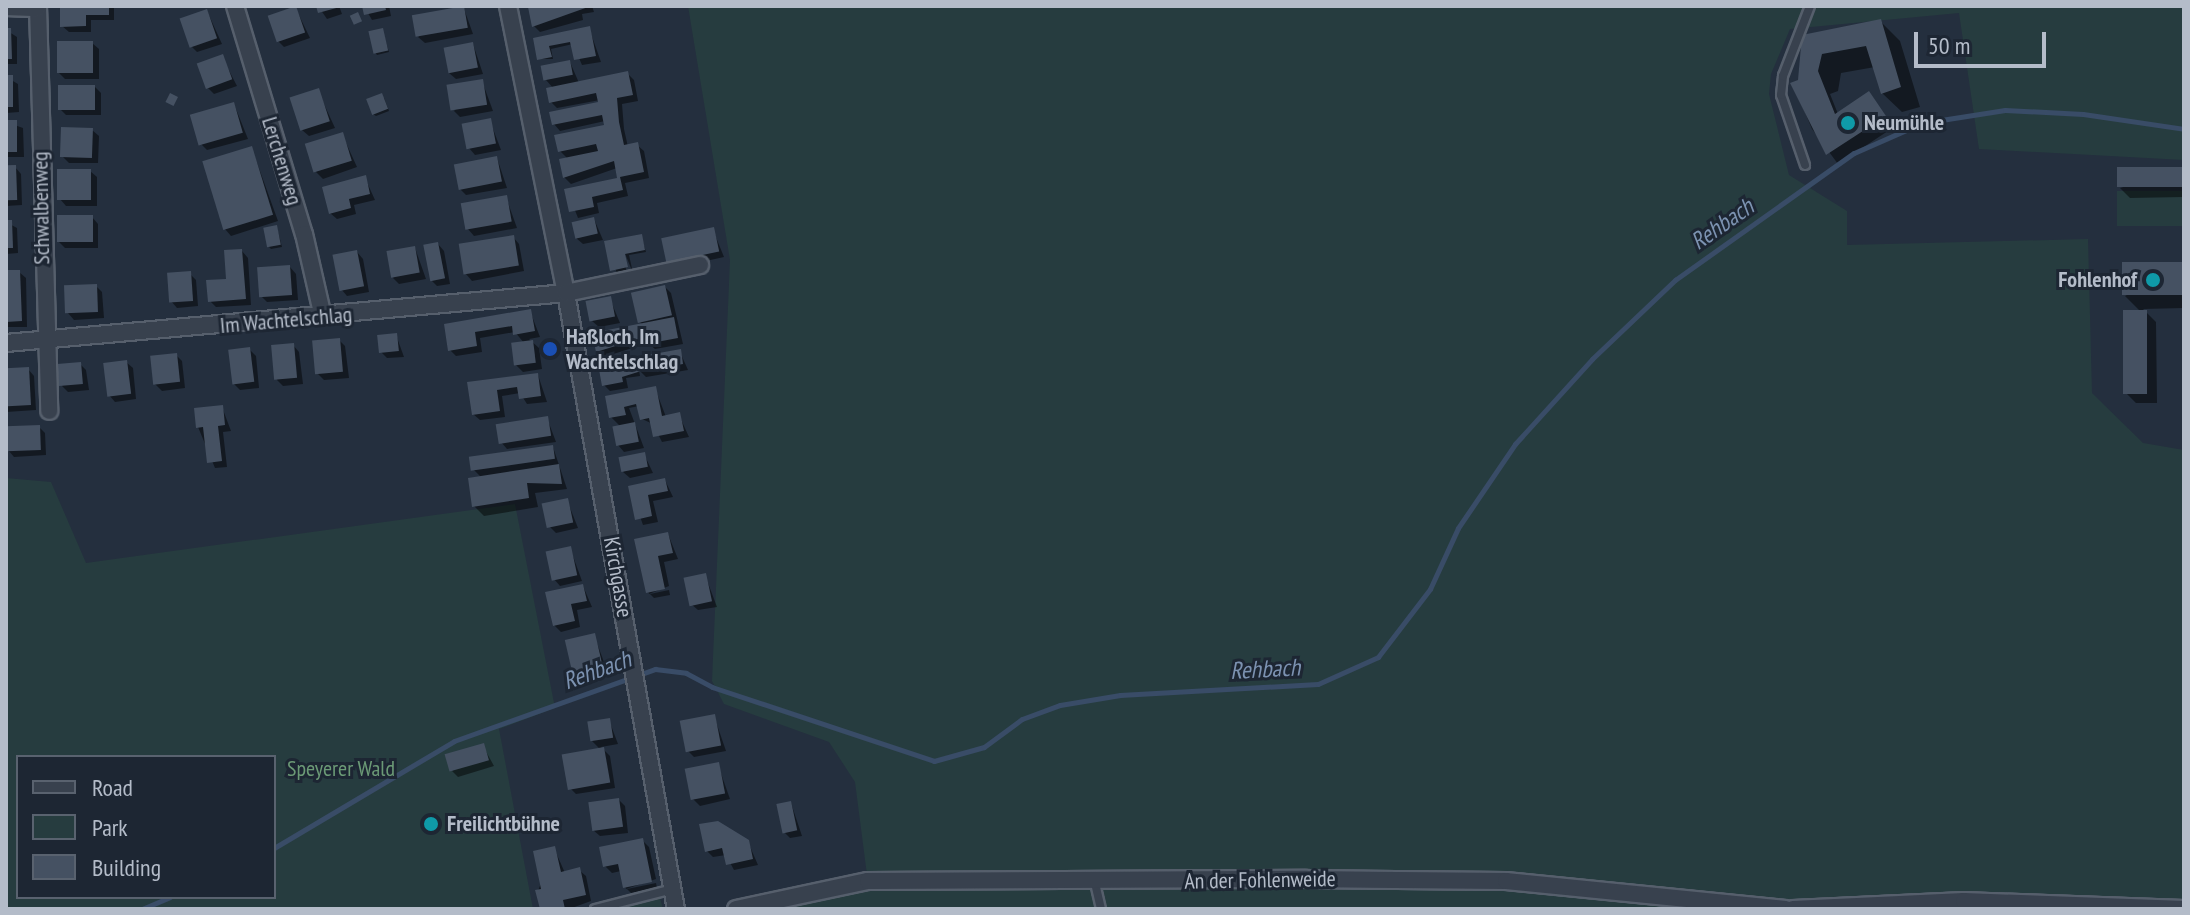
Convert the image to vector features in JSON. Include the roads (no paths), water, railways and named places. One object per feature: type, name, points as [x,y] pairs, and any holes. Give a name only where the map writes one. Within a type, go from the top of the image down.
[{"type":"street","name":"Lerchenweg","points":[[235,6],[304,234],[323,317]]},
{"type":"street","name":"Kirchgasse","points":[[508,6],[566,293],[633,655],[669,890],[676,909]]},
{"type":"street","points":[[6,7],[38,7]]},
{"type":"street","name":"Schwalbenweg","points":[[38,7],[44,343],[49,411]]},
{"type":"street","points":[[566,293],[700,265]]},
{"type":"street","name":"Im Wachtelschlag","points":[[6,343],[44,343],[566,293]]},
{"type":"street","name":"An der Fohlenweide","points":[[736,909],[868,881],[1506,881],[1786,909]]},
{"type":"street","points":[[1793,909],[1964,901],[2184,909]]},
{"type":"lane","points":[[1805,165],[1781,95],[1783,76],[1810,6]]},
{"type":"lane","points":[[1095,883],[1101,909]]},
{"type":"lane","points":[[595,909],[669,890]]},
{"type":"waterway","name":"Rehbach","points":[[276,847],[454,741],[655,669],[686,673],[712,687],[934,761],[984,747],[1022,719],[1060,705],[1120,695],[1318,684],[1378,657],[1430,589],[1458,528],[1515,444],[1592,359],[1675,280],[1854,153],[1922,123],[2005,110],[2083,114],[2184,129]]},
{"type":"waterway","name":"Rehbach","points":[[142,909],[165,899]]},
{"type":"place","name":"Neumühle","points":[[1848,123]]},
{"type":"place","name":"Fohlenhof","points":[[2153,280]]},
{"type":"place","name":"Haßloch, Im Wachtelschlag","points":[[550,349]]},
{"type":"place","name":"Freilichtbühne","points":[[431,824]]},
{"type":"park label","name":"Speyerer Wald","points":[[341,769]]}]
